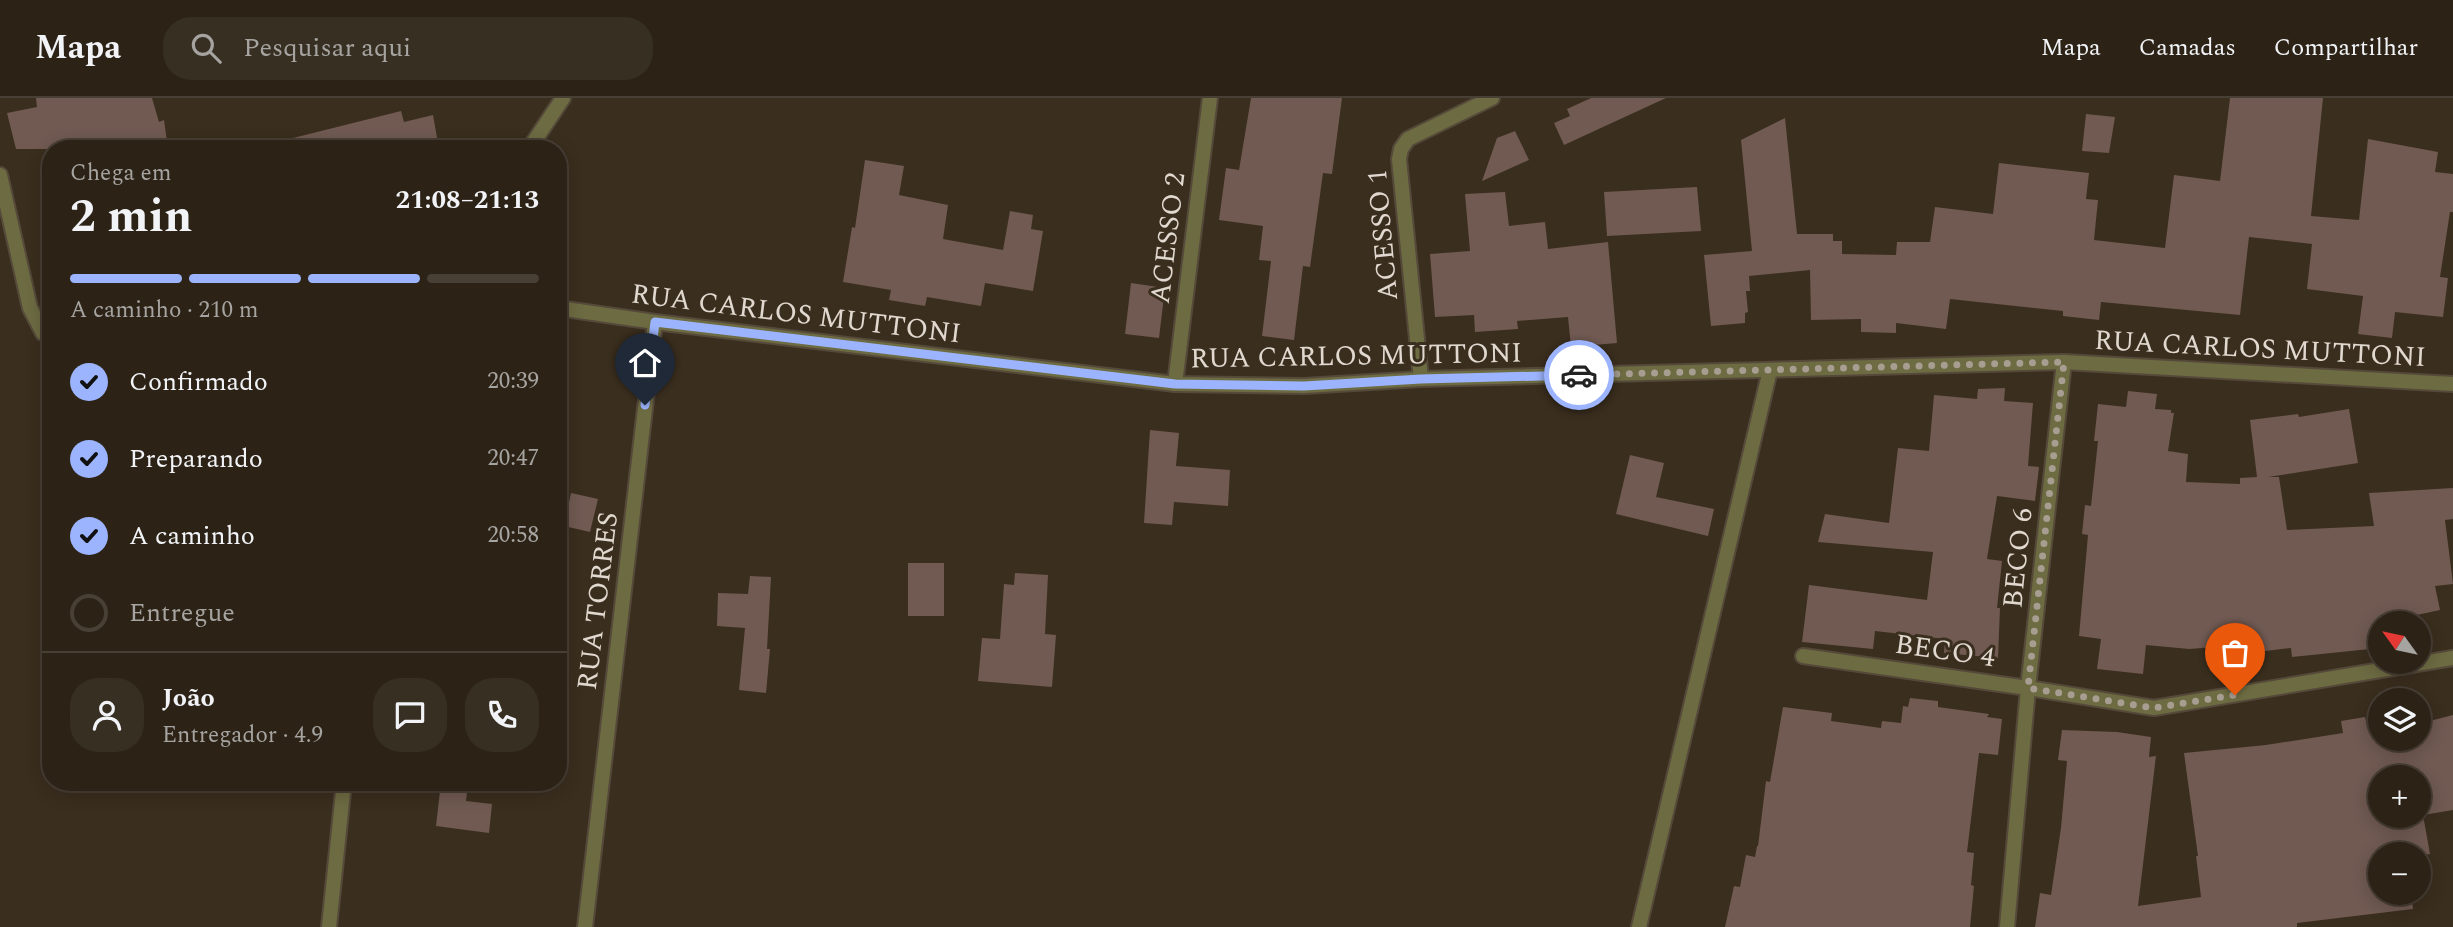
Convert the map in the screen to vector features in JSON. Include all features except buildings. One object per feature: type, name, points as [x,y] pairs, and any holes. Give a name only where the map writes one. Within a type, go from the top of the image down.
[{"type":"street","points":[[535,140],[563,98]]},
{"type":"street","name":"ACESSO 2","points":[[1175,384],[1210,98]]},
{"type":"street","name":"ACESSO 1","points":[[1421,379],[1399,159],[1401,149],[1408,139],[1492,98]]},
{"type":"street","points":[[0,174],[30,308],[42,331]]},
{"type":"street","name":"RUA CARLOS MUTTONI","points":[[567,309],[1175,384],[1304,386],[1421,379],[2064,362],[2453,384]]},
{"type":"street","name":"RUA TORRES","points":[[585,927],[655,322]]},
{"type":"street","name":"BECO 6","points":[[2007,927],[2028,688],[2064,362]]},
{"type":"street","points":[[1639,927],[1770,370]]},
{"type":"street","name":"BECO 4","points":[[1803,656],[2154,708],[2453,658]]},
{"type":"street","points":[[329,927],[343,791]]},
{"type":"way so far","points":[[1579,375],[2064,362],[2028,688],[2154,708],[2235,695]]},
{"type":"route","points":[[645,405],[655,322],[1175,384],[1304,386],[1421,379],[1579,375]]}]
